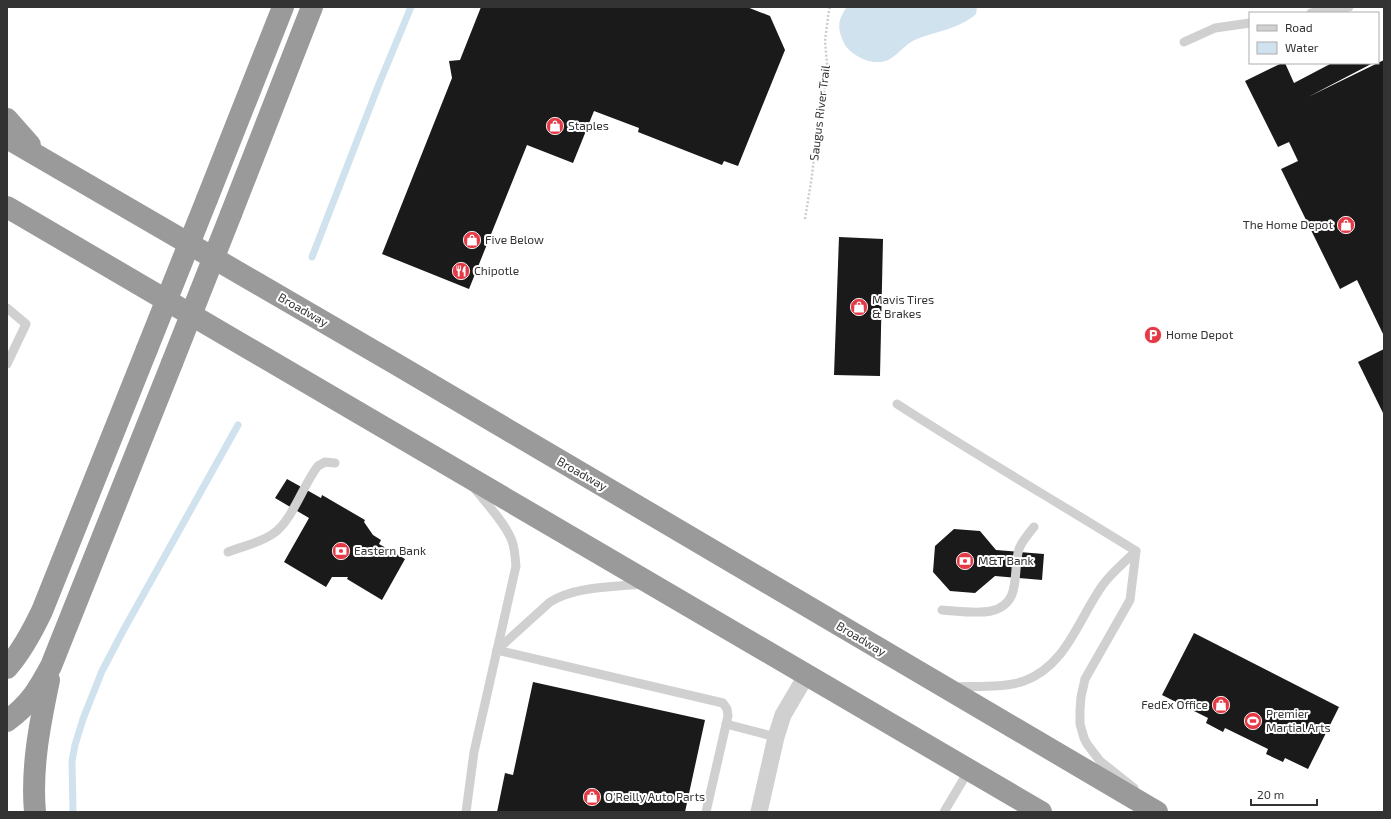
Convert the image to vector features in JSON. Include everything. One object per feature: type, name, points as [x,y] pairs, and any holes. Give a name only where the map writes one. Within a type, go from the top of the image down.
[{"type":"highway","points":[[7,668],[18,655],[31,634],[42,611],[283,7]]},
{"type":"highway","points":[[35,812],[34,783],[37,750],[42,714],[52,666],[312,7]]},
{"type":"highway","points":[[7,119],[43,159]]},
{"type":"highway","name":"Broadway","points":[[7,138],[396,364],[1157,812]]},
{"type":"highway","points":[[7,207],[651,583],[806,676],[1041,812]]},
{"type":"highway","points":[[7,640],[21,632],[32,623],[42,611]]},
{"type":"highway","points":[[7,721],[23,708],[33,697],[52,666]]},
{"type":"street","points":[[759,812],[776,737],[783,715],[806,676]]},
{"type":"lane","points":[[1317,12],[1349,7]]},
{"type":"lane","points":[[1184,42],[1215,28],[1249,23]]},
{"type":"lane","points":[[7,308],[26,324],[7,364]]},
{"type":"lane","points":[[898,404],[963,446],[1136,551]]},
{"type":"lane","points":[[228,552],[264,539],[276,532],[285,522],[318,466],[325,462],[335,463]]},
{"type":"lane","points":[[464,474],[505,528],[512,540],[516,566],[474,752],[466,812]]},
{"type":"lane","points":[[942,610],[989,611],[998,609],[1005,604],[1014,589],[1020,546],[1034,526]]},
{"type":"lane","points":[[944,687],[1014,684],[1030,679],[1047,668],[1058,658],[1103,585],[1136,551]]},
{"type":"lane","points":[[1136,551],[1130,600],[1086,679],[1081,697],[1080,724],[1084,738],[1100,761],[1165,812]]},
{"type":"lane","points":[[498,650],[550,602],[557,598],[576,592],[651,583]]},
{"type":"lane","points":[[498,650],[718,701],[724,704],[727,709],[728,716],[706,812]]},
{"type":"lane","points":[[726,724],[776,737]]},
{"type":"lane","points":[[944,812],[969,770]]},
{"type":"path","name":"Saugus River Trail","points":[[805,219],[812,176],[817,129],[824,94],[827,64],[825,41],[830,7]]},
{"type":"water","points":[[847,7],[977,7],[976,14],[962,23],[913,41],[890,59],[877,62],[857,56],[846,46],[843,41],[839,23]]},
{"type":"building","points":[[481,7],[747,7],[770,16],[785,50],[738,166],[724,161],[722,165],[638,132],[639,128],[594,111],[573,163],[527,145],[469,289],[382,254],[452,78],[449,61],[460,60]]},
{"type":"building","name":"The Home Depot","points":[[1384,60],[1384,336],[1357,280],[1340,289],[1281,169],[1298,161],[1289,142],[1278,147],[1245,81],[1280,64],[1285,64],[1294,83],[1330,64],[1371,64],[1308,97],[1376,64],[1379,64],[1379,62]]},
{"type":"building","name":"Mavis Tires & Brakes","points":[[839,237],[883,239],[880,376],[834,375]]},
{"type":"building","points":[[1384,349],[1384,415],[1358,362]]},
{"type":"building","name":"Eastern Bank","points":[[287,479],[321,498],[322,495],[365,520],[364,522],[373,535],[381,540],[379,544],[405,559],[382,600],[347,579],[348,577],[332,577],[326,587],[284,562],[309,518],[275,498]]},
{"type":"building","name":"M&T Bank","points":[[954,529],[980,531],[996,550],[1044,554],[1042,580],[995,576],[975,593],[950,591],[933,572],[935,546]]},
{"type":"building","points":[[1194,633],[1339,707],[1308,769],[1285,758],[1283,762],[1266,754],[1268,749],[1225,728],[1223,732],[1206,723],[1208,718],[1162,695]]},
{"type":"building","points":[[533,682],[705,720],[685,812],[497,812],[505,773],[513,775]]},
{"type":"waterway","points":[[312,257],[379,84],[411,7]]},
{"type":"waterway","points":[[73,812],[72,761],[75,745],[83,719],[102,671],[238,425]]},
{"type":"place","name":"Staples","points":[[555,126]]},
{"type":"place","name":"The Home Depot","points":[[1346,225]]},
{"type":"place","name":"Five Below","points":[[472,240]]},
{"type":"place","name":"Chipotle","points":[[461,271]]},
{"type":"place","name":"Mavis Tires & Brakes","points":[[859,307]]},
{"type":"place","name":"Home Depot","points":[[1153,335]]},
{"type":"place","name":"Eastern Bank","points":[[341,551]]},
{"type":"place","name":"M&T Bank","points":[[965,561]]},
{"type":"place","name":"FedEx Office","points":[[1221,705]]},
{"type":"place","name":"Premier Martial Arts","points":[[1253,721]]},
{"type":"place","name":"O'Reilly Auto Parts","points":[[592,797]]}]
